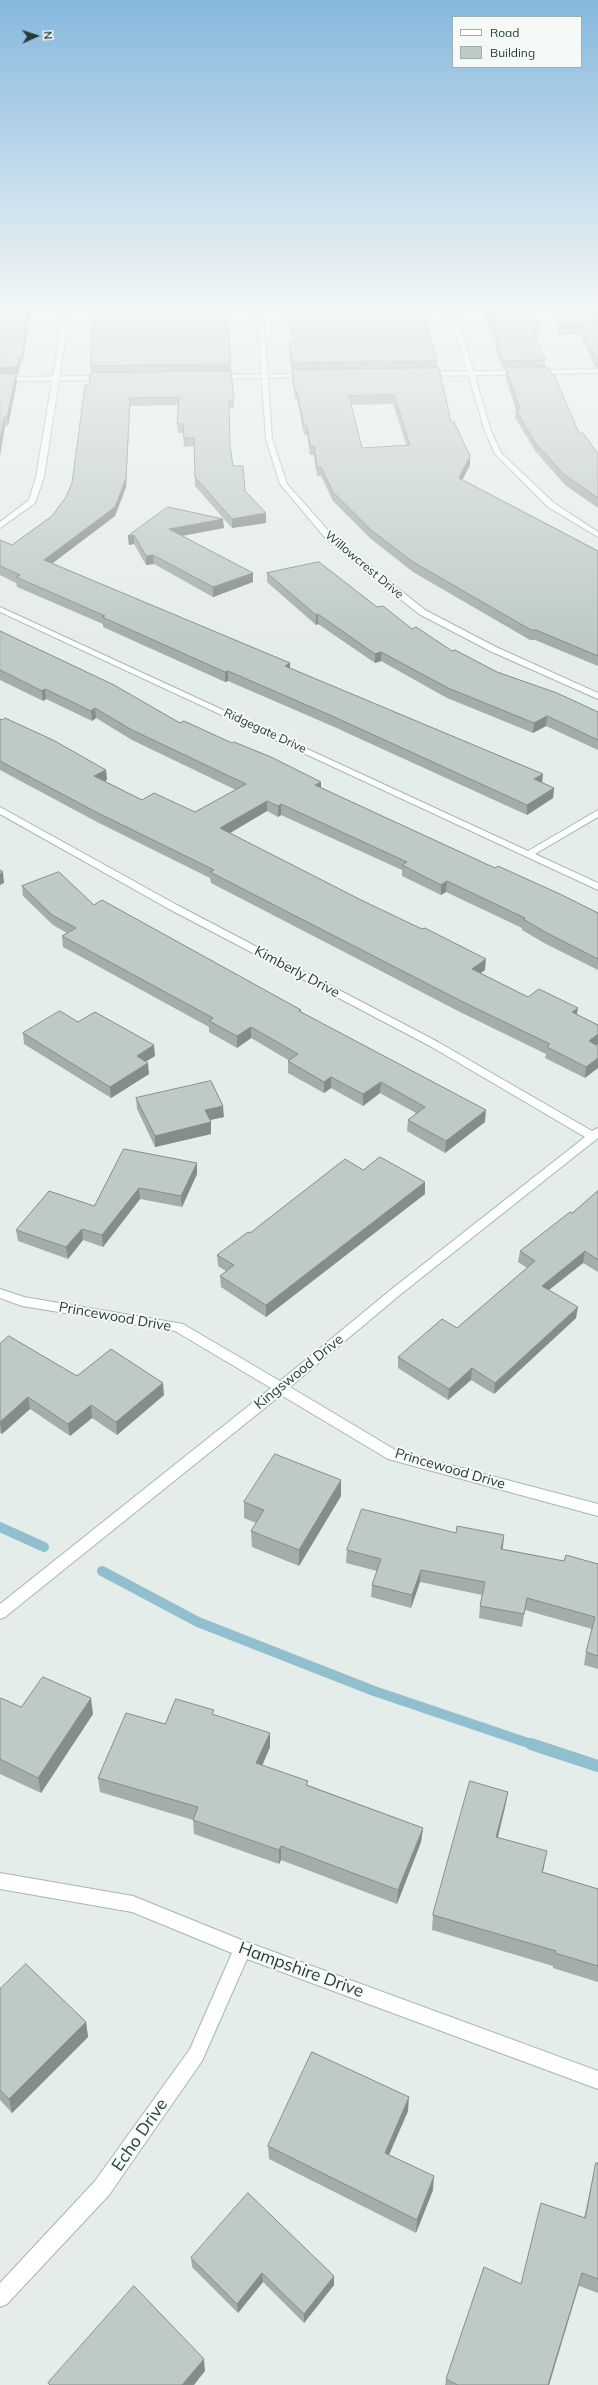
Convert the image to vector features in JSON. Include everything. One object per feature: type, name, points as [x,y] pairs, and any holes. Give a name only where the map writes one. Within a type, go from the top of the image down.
[{"type":"street","points":[[0,526],[32,501],[40,477],[49,419]]},
{"type":"street","name":"Willowcrest Drive","points":[[267,419],[269,438],[284,484],[330,538],[422,612],[493,649],[598,696]]},
{"type":"street","points":[[485,419],[498,454],[551,505],[598,535]]},
{"type":"street","name":"Ridgegate Drive","points":[[0,609],[598,887]]},
{"type":"street","points":[[529,854],[598,813]]},
{"type":"street","name":"Kimberly Drive","points":[[3,814],[173,907],[434,1044],[595,1134]]},
{"type":"street","name":"Kingswood Drive","points":[[0,1613],[279,1389],[397,1291],[595,1134]]},
{"type":"street","name":"Princewood Drive","points":[[0,1293],[22,1301],[178,1327],[279,1389],[393,1455],[598,1510]]},
{"type":"street","name":"Hampshire Drive","points":[[0,1881],[133,1904],[243,1949],[598,2080]]},
{"type":"street","name":"Echo Drive","points":[[0,2297],[102,2188],[196,2055],[243,1949]]},
{"type":"building","points":[[0,419],[4,419],[0,442]]},
{"type":"building","points":[[80,419],[129,419],[126,478],[115,507],[44,560],[290,663],[285,666],[543,774],[534,779],[554,788],[527,805],[332,716],[228,671],[225,672],[102,617],[105,616],[16,577],[20,575],[0,566],[0,540],[12,545],[52,516],[66,497],[72,483]]},
{"type":"building","points":[[177,419],[229,419],[230,446],[233,466],[243,466],[245,491],[266,513],[232,519],[195,477],[194,438],[184,438],[183,424],[177,424]]},
{"type":"building","points":[[303,419],[355,419],[362,448],[410,445],[402,419],[450,419],[451,422],[454,422],[470,456],[459,478],[598,551],[598,656],[536,630],[531,630],[413,562],[371,530],[333,492],[321,467],[317,468],[314,446],[310,446],[307,426],[304,426]]},
{"type":"building","points":[[521,419],[573,419],[579,433],[583,433],[598,454],[598,498],[566,476],[536,444]]},
{"type":"building","points":[[168,507],[223,519],[169,529],[253,573],[213,587],[153,555],[146,556],[134,535],[128,536]]},
{"type":"building","points":[[319,562],[377,607],[383,606],[412,629],[416,627],[452,651],[455,650],[497,672],[557,693],[598,712],[598,740],[547,716],[534,723],[448,688],[381,652],[375,654],[318,614],[316,615],[267,573]]},
{"type":"building","points":[[0,631],[114,685],[180,723],[184,721],[232,743],[234,742],[271,757],[321,782],[315,785],[495,868],[498,866],[598,913],[598,959],[547,933],[523,919],[525,918],[447,881],[441,885],[402,865],[407,862],[281,804],[278,806],[267,801],[220,828],[363,901],[422,929],[425,928],[486,959],[472,969],[528,997],[539,989],[578,1008],[572,1012],[598,1025],[598,1034],[589,1041],[598,1046],[598,1058],[586,1067],[547,1047],[550,1044],[463,1002],[210,872],[214,870],[96,812],[0,761],[0,719],[2,720],[5,718],[53,740],[106,770],[94,776],[142,800],[154,793],[195,812],[246,784],[132,730],[95,708],[91,711],[45,689],[42,691],[0,670]]},
{"type":"building","points":[[59,872],[94,905],[102,900],[301,1010],[299,1011],[486,1110],[446,1141],[408,1120],[425,1107],[381,1082],[363,1094],[331,1077],[324,1082],[288,1061],[298,1054],[251,1027],[237,1036],[209,1021],[213,1018],[62,936],[76,928],[52,915],[22,886]]},
{"type":"building","points":[[60,1011],[78,1022],[95,1012],[154,1045],[137,1056],[148,1063],[110,1087],[23,1033]]},
{"type":"building","points":[[211,1081],[223,1106],[205,1110],[211,1122],[155,1136],[136,1098]]},
{"type":"building","points":[[124,1149],[197,1163],[181,1196],[139,1188],[102,1235],[82,1229],[66,1247],[16,1230],[49,1191],[94,1206]]},
{"type":"building","points":[[380,1157],[425,1182],[266,1305],[220,1276],[234,1265],[217,1255],[248,1232],[250,1233],[345,1159],[363,1170]]},
{"type":"building","points":[[598,1191],[598,1260],[585,1251],[542,1286],[578,1307],[495,1383],[472,1368],[449,1389],[398,1357],[442,1319],[457,1328],[535,1261],[520,1251],[570,1212],[572,1213]]},
{"type":"building","points":[[9,1336],[77,1376],[111,1349],[163,1383],[116,1422],[91,1405],[68,1424],[28,1397],[0,1422],[0,1344]]},
{"type":"building","points":[[275,1454],[341,1480],[299,1550],[251,1531],[264,1510],[244,1502]]},
{"type":"building","points":[[362,1509],[456,1533],[457,1526],[504,1535],[501,1549],[564,1561],[566,1555],[598,1564],[598,1656],[586,1652],[595,1617],[527,1598],[524,1614],[480,1606],[485,1582],[421,1570],[412,1595],[372,1585],[381,1559],[347,1550]]},
{"type":"building","points":[[43,1677],[91,1698],[38,1778],[0,1759],[0,1699],[1,1698],[21,1707]]},
{"type":"building","points":[[176,1699],[214,1710],[212,1714],[270,1733],[256,1763],[308,1781],[306,1785],[423,1828],[398,1890],[281,1846],[279,1850],[193,1820],[198,1807],[98,1778],[126,1713],[165,1724]]},
{"type":"building","points":[[470,1781],[508,1792],[496,1837],[547,1851],[542,1872],[598,1889],[598,1966],[555,1953],[556,1951],[433,1915]]},
{"type":"building","points":[[26,1964],[86,2022],[9,2099],[0,2090],[0,1989]]},
{"type":"building","points":[[312,2052],[409,2097],[385,2153],[434,2176],[417,2220],[268,2146]]},
{"type":"building","points":[[596,2163],[598,2163],[598,2279],[582,2273],[548,2385],[458,2385],[446,2379],[484,2267],[521,2284],[541,2203],[585,2218]]},
{"type":"building","points":[[248,2193],[334,2276],[304,2314],[262,2273],[237,2304],[191,2258]]},
{"type":"building","points":[[134,2286],[204,2359],[182,2385],[50,2385],[48,2383]]},
{"type":"waterway","points":[[0,1527],[44,1547]]},
{"type":"waterway","points":[[102,1571],[198,1622],[374,1691],[532,1744]]},
{"type":"waterway","points":[[532,1744],[598,1766]]}]
